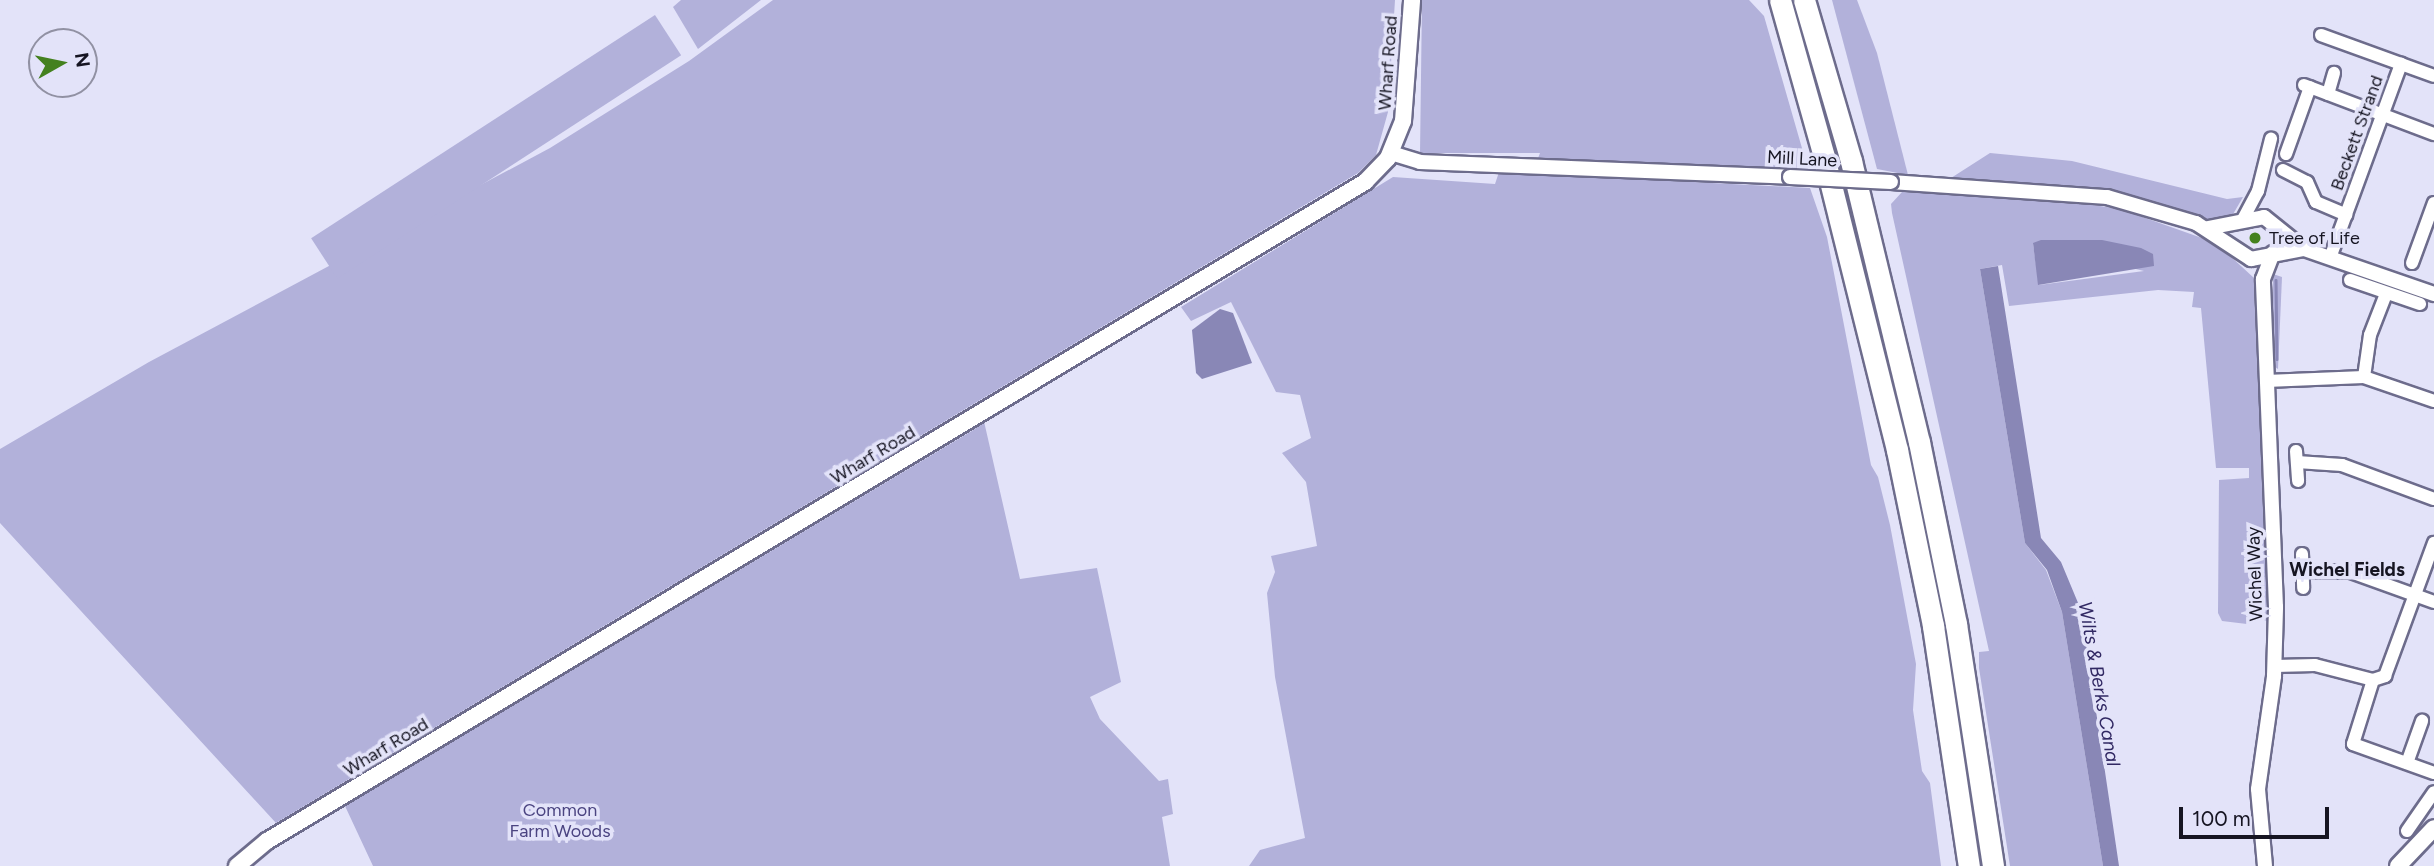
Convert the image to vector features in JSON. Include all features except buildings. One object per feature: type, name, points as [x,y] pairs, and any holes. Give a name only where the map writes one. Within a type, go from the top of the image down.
[{"type":"highway","points":[[1780,0],[1831,182],[1897,450],[1933,626],[1969,866]]},
{"type":"highway","points":[[1804,0],[1851,161],[1919,442],[1956,624],[1993,866]]},
{"type":"main road","name":"Wharf Road","points":[[237,866],[273,836],[1371,177],[1391,153],[1407,103],[1412,0]]},
{"type":"main road","points":[[2398,866],[2434,828]]},
{"type":"street","name":"Beckett Strand","points":[[2321,34],[2434,76]]},
{"type":"street","name":"Beckett Strand","points":[[2330,258],[2401,64]]},
{"type":"street","points":[[2328,94],[2334,74]]},
{"type":"street","points":[[2286,154],[2307,86],[2434,134]]},
{"type":"street","points":[[2236,247],[2240,223],[2258,191],[2271,139]]},
{"type":"street","name":"Mill Lane","points":[[1391,153],[1420,162],[1790,177],[2098,195],[2142,204],[2207,228],[2248,258]]},
{"type":"street","name":"Beckett Strand","points":[[2283,170],[2308,182],[2316,202],[2346,215]]},
{"type":"street","points":[[2258,191],[2272,224],[2273,252]]},
{"type":"street","points":[[2412,263],[2434,203]]},
{"type":"street","name":"Mill Lane","points":[[2207,228],[2240,223],[2255,216],[2272,224]]},
{"type":"street","points":[[2272,224],[2304,249],[2434,294]]},
{"type":"street","points":[[2248,258],[2259,260],[2273,252],[2304,249]]},
{"type":"street","name":"Wichel Way","points":[[2265,866],[2258,789],[2275,666],[2263,279],[2273,252]]},
{"type":"street","points":[[2248,258],[2263,279]]},
{"type":"street","points":[[2350,280],[2420,304]]},
{"type":"street","points":[[2364,377],[2370,335],[2386,294]]},
{"type":"street","points":[[2266,381],[2364,377],[2434,401]]},
{"type":"street","points":[[2298,481],[2297,456],[2343,465],[2434,499]]},
{"type":"street","points":[[2275,666],[2315,664],[2372,680],[2388,672],[2434,543]]},
{"type":"street","points":[[2302,554],[2304,588]]},
{"type":"street","points":[[2303,571],[2351,572],[2434,602]]},
{"type":"street","points":[[2372,680],[2353,744],[2434,773]]},
{"type":"street","points":[[2407,763],[2422,721]]},
{"type":"street","points":[[2407,831],[2434,792]]},
{"type":"green space","points":[[681,0],[761,0],[698,49],[673,7]]},
{"type":"green space","points":[[773,0],[1395,0],[1388,112],[1376,155],[1358,173],[276,823],[0,523],[0,449],[149,362],[550,148],[689,61]]},
{"type":"green space","points":[[1422,0],[1749,0],[1764,16],[1808,169],[1537,161],[1540,153],[1420,153]]},
{"type":"green space","points":[[1832,0],[1857,0],[1877,53],[1908,175],[1877,169]]},
{"type":"green space","points":[[655,15],[681,55],[337,279],[311,238]]},
{"type":"green space","points":[[1990,153],[2072,161],[2227,199],[2243,197],[2232,216],[2207,222],[2113,192],[1951,178]]},
{"type":"green space","points":[[1499,172],[1810,188],[1827,237],[1871,465],[1878,477],[1890,525],[1916,664],[1913,710],[1922,771],[1930,783],[1941,866],[1249,866],[1260,850],[1305,838],[1275,677],[1267,593],[1275,572],[1271,556],[1317,546],[1306,482],[1282,453],[1311,438],[1300,395],[1276,392],[1231,302],[1191,321],[1181,307],[1393,177],[1495,184]]},
{"type":"green space","points":[[1902,192],[2053,199],[2120,209],[2216,243],[2254,278],[2268,597],[2267,621],[2255,617],[2247,624],[2222,621],[2218,613],[2219,480],[2249,478],[2249,468],[2216,468],[2201,308],[2192,307],[2194,292],[2158,290],[2009,306],[2002,265],[1980,269],[2025,543],[2046,570],[2062,612],[2103,866],[2010,866],[1979,668],[1979,652],[1989,651],[1891,204]],"holes":[[[2033,244],[2144,271],[2039,285]]]},
{"type":"green space","points":[[2273,274],[2282,277],[2278,369],[2272,365]]},
{"type":"green space","name":"Common Farm Woods","points":[[983,417],[1020,579],[1097,568],[1121,682],[1090,697],[1100,719],[1159,781],[1168,779],[1173,814],[1162,817],[1170,866],[373,866],[345,806],[975,429]]},
{"type":"shaded area","points":[[2041,240],[2102,240],[2141,248],[2153,254],[2154,266],[2038,285],[2033,243]]},
{"type":"shaded area","points":[[1998,266],[2041,538],[2061,562],[2081,610],[2119,866],[2103,866],[2062,612],[2047,570],[2025,543],[1980,269]]},
{"type":"shaded area","points":[[1220,309],[1233,313],[1252,363],[1202,379],[1196,373],[1192,330]]},
{"type":"waterway","points":[[2276,280],[2277,359]]},
{"type":"place","name":"Tree of Life","points":[[2255,238]]},
{"type":"district","name":"Wichel Fields","points":[[2347,570]]},
{"type":"water label","name":"Wilts & Berks Canal","points":[[2099,684]]}]
